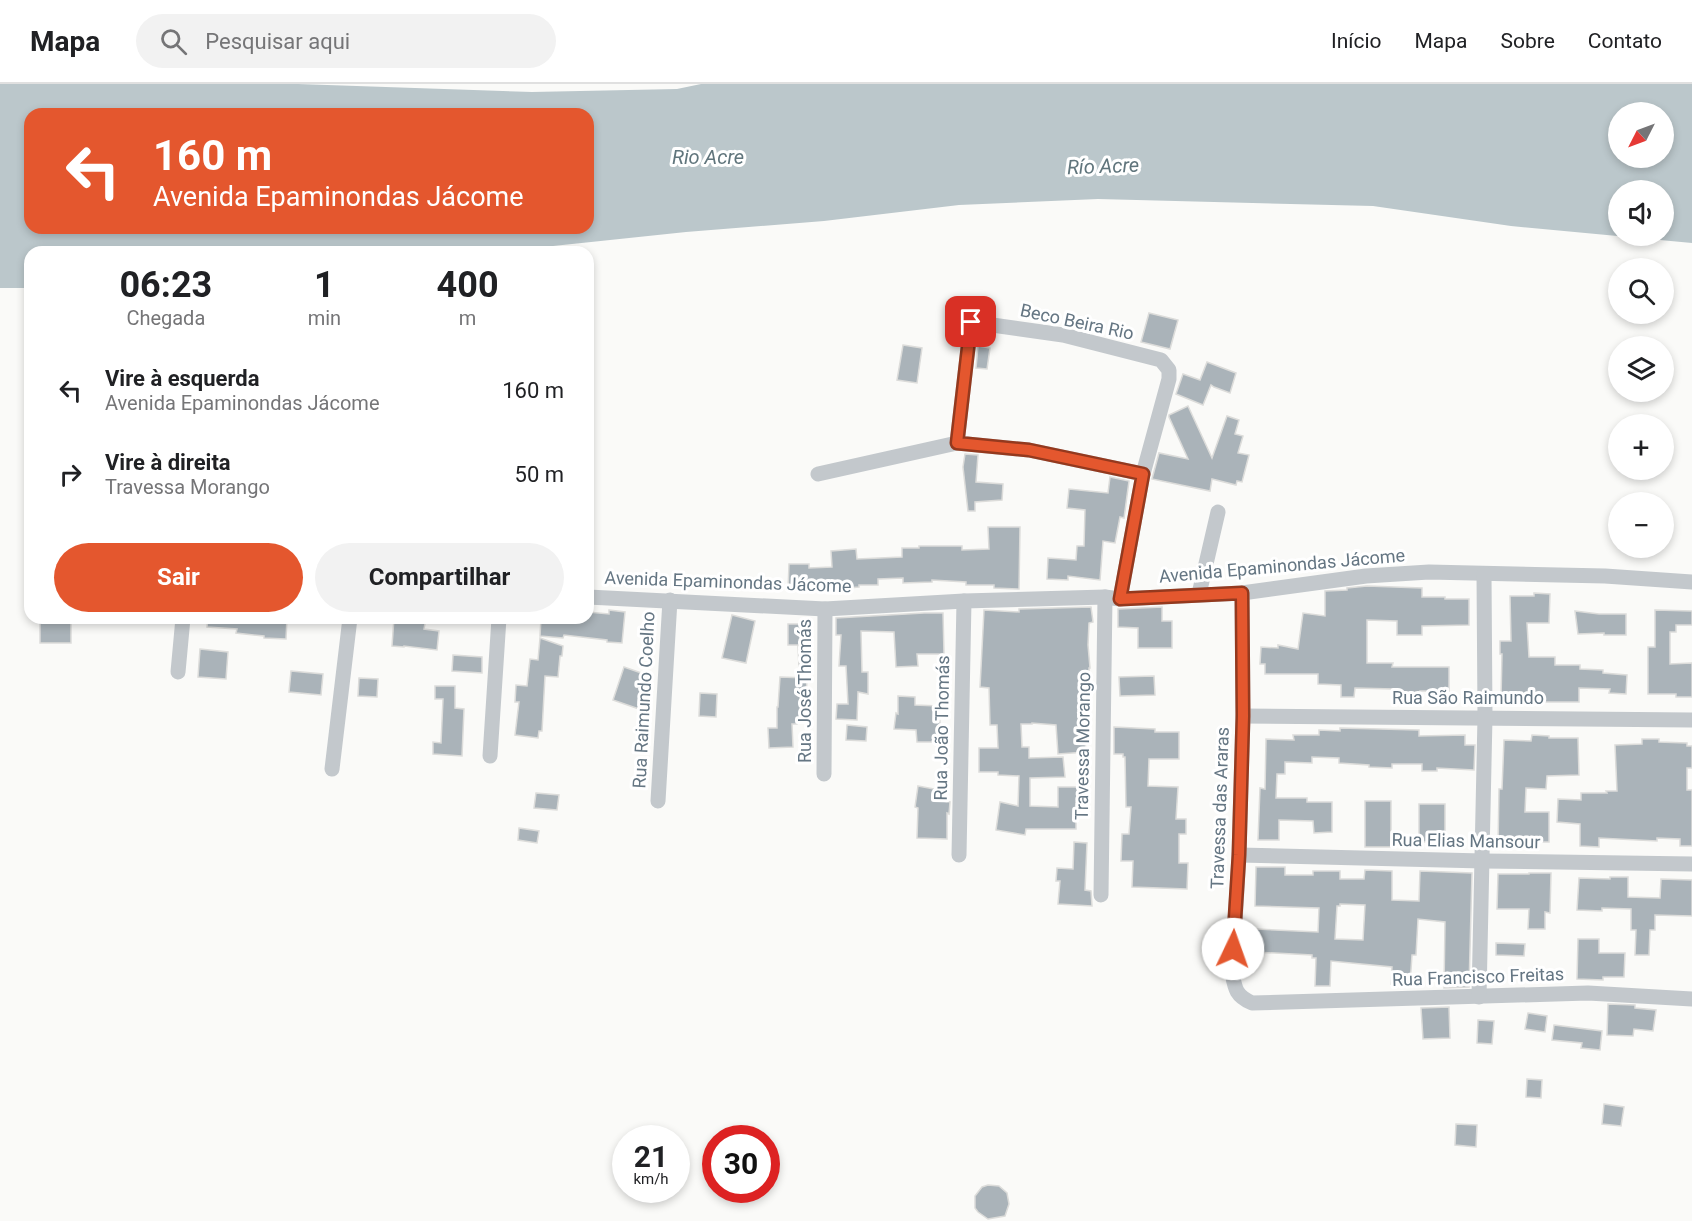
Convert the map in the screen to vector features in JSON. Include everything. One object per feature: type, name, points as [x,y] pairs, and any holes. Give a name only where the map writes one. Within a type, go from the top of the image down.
[{"type":"street","name":"Beco Beira Rio","points":[[957,443],[971,322],[1063,335],[1161,360],[1169,370]]},
{"type":"street","name":"Travessa Morango","points":[[1101,895],[1113,598],[1169,379],[1169,370]]},
{"type":"street","points":[[818,474],[957,443],[1029,450],[1143,474]]},
{"type":"street","points":[[1199,594],[1218,512]]},
{"type":"street","name":"Avenida Epaminondas Jácome","points":[[594,597],[825,609],[964,601],[1242,593],[1366,576],[1429,572],[1605,576],[1692,582]]},
{"type":"street","points":[[1479,997],[1485,717],[1484,574]]},
{"type":"street","name":"Travessa das Araras","points":[[1242,593],[1243,716],[1239,855],[1232,973],[1236,991],[1244,999],[1252,1003],[1265,1002]]},
{"type":"street","name":"Rua Raimundo Coelho","points":[[658,801],[670,600]]},
{"type":"street","name":"Rua João Thomás","points":[[959,855],[964,601]]},
{"type":"street","name":"Rua José Thomás","points":[[824,774],[825,609]]},
{"type":"street","points":[[178,672],[182,624]]},
{"type":"street","points":[[332,769],[349,624]]},
{"type":"street","points":[[490,756],[499,624]]},
{"type":"street","name":"Rua São Raimundo","points":[[1243,716],[1692,720]]},
{"type":"street","name":"Rua Elias Mansour","points":[[1239,855],[1692,864]]},
{"type":"street","name":"Rua Francisco Freitas","points":[[1265,1002],[1588,993],[1692,999]]},
{"type":"water","name":"Rio Acre","points":[[0,84],[298,84],[532,92],[677,89],[701,84],[1692,84],[1692,243],[1674,241],[1674,180],[1608,180],[1608,235],[1511,226],[1373,206],[1098,199],[959,205],[824,221],[552,246],[24,246],[24,288],[0,288]]},
{"type":"building","points":[[1149,313],[1178,320],[1170,349],[1141,342]]},
{"type":"building","points":[[903,345],[922,348],[917,383],[897,380]]},
{"type":"building","points":[[978,346],[990,348],[987,369],[976,368]]},
{"type":"building","points":[[1207,362],[1236,373],[1230,393],[1211,385],[1203,405],[1176,394],[1183,374],[1200,380]]},
{"type":"building","points":[[1188,406],[1212,458],[1227,416],[1239,420],[1235,434],[1243,436],[1238,453],[1249,455],[1242,482],[1237,481],[1236,485],[1212,479],[1210,491],[1152,479],[1159,453],[1188,459],[1169,415]]},
{"type":"building","points":[[965,454],[978,455],[976,482],[1003,484],[1002,500],[975,502],[975,511],[968,511],[963,467]]},
{"type":"building","points":[[1110,477],[1129,481],[1124,518],[1120,517],[1115,543],[1103,541],[1100,580],[1068,576],[1068,580],[1047,579],[1048,558],[1076,560],[1077,546],[1084,546],[1085,510],[1067,508],[1069,489],[1108,493]]},
{"type":"building","points":[[988,527],[1020,527],[1019,589],[932,580],[932,582],[903,583],[903,578],[878,579],[878,585],[859,585],[859,587],[835,589],[834,582],[809,584],[808,590],[788,590],[789,564],[809,564],[809,568],[832,567],[831,551],[856,549],[857,559],[902,557],[902,548],[919,548],[919,546],[962,546],[962,550],[989,549]]},
{"type":"building","points":[[1367,586],[1422,588],[1422,597],[1469,599],[1469,625],[1422,626],[1422,635],[1397,635],[1397,621],[1367,620],[1367,663],[1393,663],[1392,667],[1449,667],[1449,691],[1420,691],[1420,699],[1394,699],[1394,689],[1355,688],[1354,697],[1341,697],[1341,685],[1318,684],[1318,674],[1265,674],[1265,664],[1260,664],[1261,647],[1278,648],[1278,645],[1298,649],[1303,613],[1325,616],[1325,591]]},
{"type":"building","points":[[1534,593],[1550,594],[1549,623],[1527,623],[1529,657],[1555,657],[1555,665],[1580,665],[1580,669],[1603,670],[1603,673],[1627,675],[1626,694],[1609,693],[1610,689],[1579,688],[1579,702],[1531,702],[1531,699],[1501,699],[1500,641],[1511,641],[1510,596],[1534,596]]},
{"type":"building","points":[[1091,607],[1093,622],[1089,623],[1090,668],[1084,726],[1086,752],[1058,754],[1056,725],[1021,724],[1022,747],[1029,747],[1029,758],[1063,757],[1065,777],[1030,778],[1030,806],[1058,807],[1058,787],[1079,787],[1079,802],[1076,802],[1076,829],[1026,829],[1025,835],[996,830],[1000,802],[1018,806],[1019,776],[998,775],[998,772],[979,772],[979,748],[998,748],[997,725],[990,725],[989,688],[980,687],[984,610],[1019,612],[1019,609]]},
{"type":"building","points":[[1162,607],[1162,621],[1172,621],[1172,648],[1138,648],[1138,628],[1118,627],[1118,609]]},
{"type":"building","points":[[609,610],[625,612],[622,643],[564,635],[563,638],[540,636],[541,624],[594,624],[594,613],[609,614]]},
{"type":"building","points":[[1655,610],[1692,611],[1692,625],[1676,625],[1676,632],[1670,632],[1670,664],[1692,663],[1692,697],[1676,697],[1676,694],[1648,694],[1648,647],[1655,647]]},
{"type":"building","points":[[1575,611],[1626,614],[1626,635],[1578,634]]},
{"type":"building","points":[[943,613],[944,654],[917,654],[918,666],[896,667],[894,632],[861,631],[862,672],[868,672],[868,694],[858,692],[857,720],[836,719],[837,704],[848,704],[846,666],[839,666],[841,635],[836,635],[836,618]]},
{"type":"building","points":[[732,615],[755,621],[746,663],[722,658]]},
{"type":"building","points":[[40,624],[71,624],[71,643],[40,643]]},
{"type":"building","points":[[207,624],[287,624],[286,639],[236,633],[237,629],[207,627]]},
{"type":"building","points":[[394,624],[425,624],[424,629],[439,631],[437,650],[392,646]]},
{"type":"building","points":[[788,624],[810,624],[810,668],[799,668],[798,645],[788,645]]},
{"type":"building","points":[[540,638],[563,646],[558,677],[545,676],[542,731],[539,731],[538,738],[515,735],[519,702],[515,702],[516,685],[527,686],[530,659],[538,660]]},
{"type":"building","points":[[200,649],[228,652],[226,679],[198,677]]},
{"type":"building","points":[[453,655],[482,657],[482,673],[452,671]]},
{"type":"building","points":[[624,667],[650,676],[639,709],[613,700]]},
{"type":"building","points":[[291,671],[323,674],[321,695],[289,692]]},
{"type":"building","points":[[1154,676],[1155,695],[1120,696],[1119,677]]},
{"type":"building","points":[[780,677],[807,678],[806,698],[803,698],[803,720],[792,724],[793,747],[769,748],[768,728],[777,728]]},
{"type":"building","points":[[359,678],[378,679],[377,697],[358,696]]},
{"type":"building","points":[[435,686],[455,686],[455,708],[464,709],[462,756],[433,754],[433,742],[441,743],[443,699],[435,699]]},
{"type":"building","points":[[700,693],[717,694],[716,717],[699,716]]},
{"type":"building","points":[[898,696],[915,697],[915,705],[939,706],[941,742],[917,742],[916,730],[894,729],[896,713],[898,714]]},
{"type":"building","points":[[847,725],[867,727],[866,741],[846,740]]},
{"type":"building","points":[[1114,727],[1155,729],[1155,732],[1179,732],[1179,759],[1149,759],[1148,786],[1178,787],[1176,819],[1186,819],[1186,834],[1179,834],[1179,863],[1188,863],[1187,889],[1132,887],[1133,861],[1121,861],[1122,834],[1129,834],[1131,807],[1126,807],[1125,757],[1123,754],[1114,754]]},
{"type":"building","points":[[1340,728],[1419,730],[1419,736],[1465,735],[1465,745],[1475,745],[1474,770],[1437,768],[1437,771],[1422,771],[1422,764],[1392,764],[1392,768],[1369,767],[1369,765],[1339,763],[1339,758],[1312,757],[1312,763],[1285,762],[1285,774],[1277,774],[1276,798],[1307,798],[1307,802],[1332,802],[1332,832],[1314,833],[1313,821],[1279,820],[1279,840],[1258,840],[1260,788],[1265,789],[1266,739],[1294,740],[1293,735],[1319,735],[1319,730],[1340,731]]},
{"type":"building","points":[[1532,735],[1549,736],[1549,738],[1578,738],[1579,775],[1547,776],[1546,789],[1526,788],[1525,812],[1549,812],[1549,842],[1524,842],[1524,847],[1498,846],[1499,789],[1502,789],[1504,740],[1531,741]]},
{"type":"building","points":[[1642,739],[1659,739],[1659,742],[1687,743],[1687,746],[1692,746],[1692,768],[1687,768],[1687,790],[1692,790],[1692,846],[1680,846],[1680,839],[1657,838],[1657,841],[1599,838],[1599,847],[1580,846],[1580,824],[1557,822],[1558,799],[1581,800],[1581,793],[1617,791],[1615,745],[1642,744]]},
{"type":"building","points":[[918,786],[945,791],[943,801],[950,802],[949,814],[947,813],[947,839],[917,838],[918,808],[915,807]]},
{"type":"building","points":[[536,793],[559,795],[557,810],[534,808]]},
{"type":"building","points":[[1365,801],[1391,801],[1391,847],[1365,847]]},
{"type":"building","points":[[1419,804],[1445,804],[1445,842],[1419,842]]},
{"type":"building","points":[[519,828],[539,831],[537,843],[518,840]]},
{"type":"building","points":[[1074,842],[1087,843],[1085,890],[1091,891],[1092,906],[1058,904],[1060,881],[1056,881],[1057,868],[1073,869]]},
{"type":"building","points":[[1256,867],[1285,867],[1285,875],[1313,875],[1313,871],[1340,871],[1340,879],[1364,879],[1365,870],[1392,871],[1392,900],[1419,901],[1420,871],[1472,873],[1469,987],[1444,988],[1445,922],[1418,919],[1416,955],[1412,955],[1410,985],[1391,984],[1392,967],[1331,961],[1330,986],[1315,986],[1316,958],[1312,958],[1312,955],[1255,952],[1256,929],[1318,932],[1319,908],[1255,906]],"holes":[[[1340,904],[1365,905],[1363,940],[1335,939],[1337,906]]]},
{"type":"building","points":[[1551,873],[1550,913],[1545,912],[1545,929],[1528,929],[1529,909],[1497,909],[1498,874]]},
{"type":"building","points":[[1610,877],[1628,877],[1628,897],[1660,898],[1661,879],[1692,880],[1692,916],[1655,915],[1655,930],[1650,930],[1649,955],[1635,955],[1636,930],[1631,930],[1631,909],[1577,910],[1579,878],[1610,879]]},
{"type":"building","points":[[1578,939],[1599,939],[1599,953],[1625,953],[1624,977],[1603,977],[1603,980],[1577,979]]},
{"type":"building","points":[[1496,943],[1525,944],[1524,956],[1496,955]]},
{"type":"building","points":[[1608,1004],[1635,1005],[1635,1008],[1656,1010],[1653,1031],[1634,1029],[1633,1036],[1607,1035]]},
{"type":"building","points":[[1449,1007],[1450,1038],[1423,1039],[1421,1008]]},
{"type":"building","points":[[1528,1013],[1547,1016],[1545,1032],[1525,1029]]},
{"type":"building","points":[[1478,1020],[1494,1021],[1492,1044],[1477,1043]]},
{"type":"building","points":[[1554,1025],[1602,1031],[1600,1050],[1581,1048],[1582,1043],[1552,1040]]},
{"type":"building","points":[[1527,1079],[1542,1080],[1541,1098],[1526,1097]]},
{"type":"building","points":[[1604,1104],[1624,1107],[1621,1126],[1602,1124]]},
{"type":"building","points":[[1456,1124],[1477,1125],[1476,1147],[1455,1145]]},
{"type":"building","points":[[999,1186],[1007,1193],[1009,1204],[1005,1216],[988,1219],[975,1208],[975,1196],[982,1187]]},
{"type":"route","points":[[971,322],[957,443],[1029,450],[1143,474],[1120,599],[1242,593],[1243,716],[1239,855],[1233,949]]},
{"type":"water label","name":"Río Acre","points":[[1103,166]]}]
